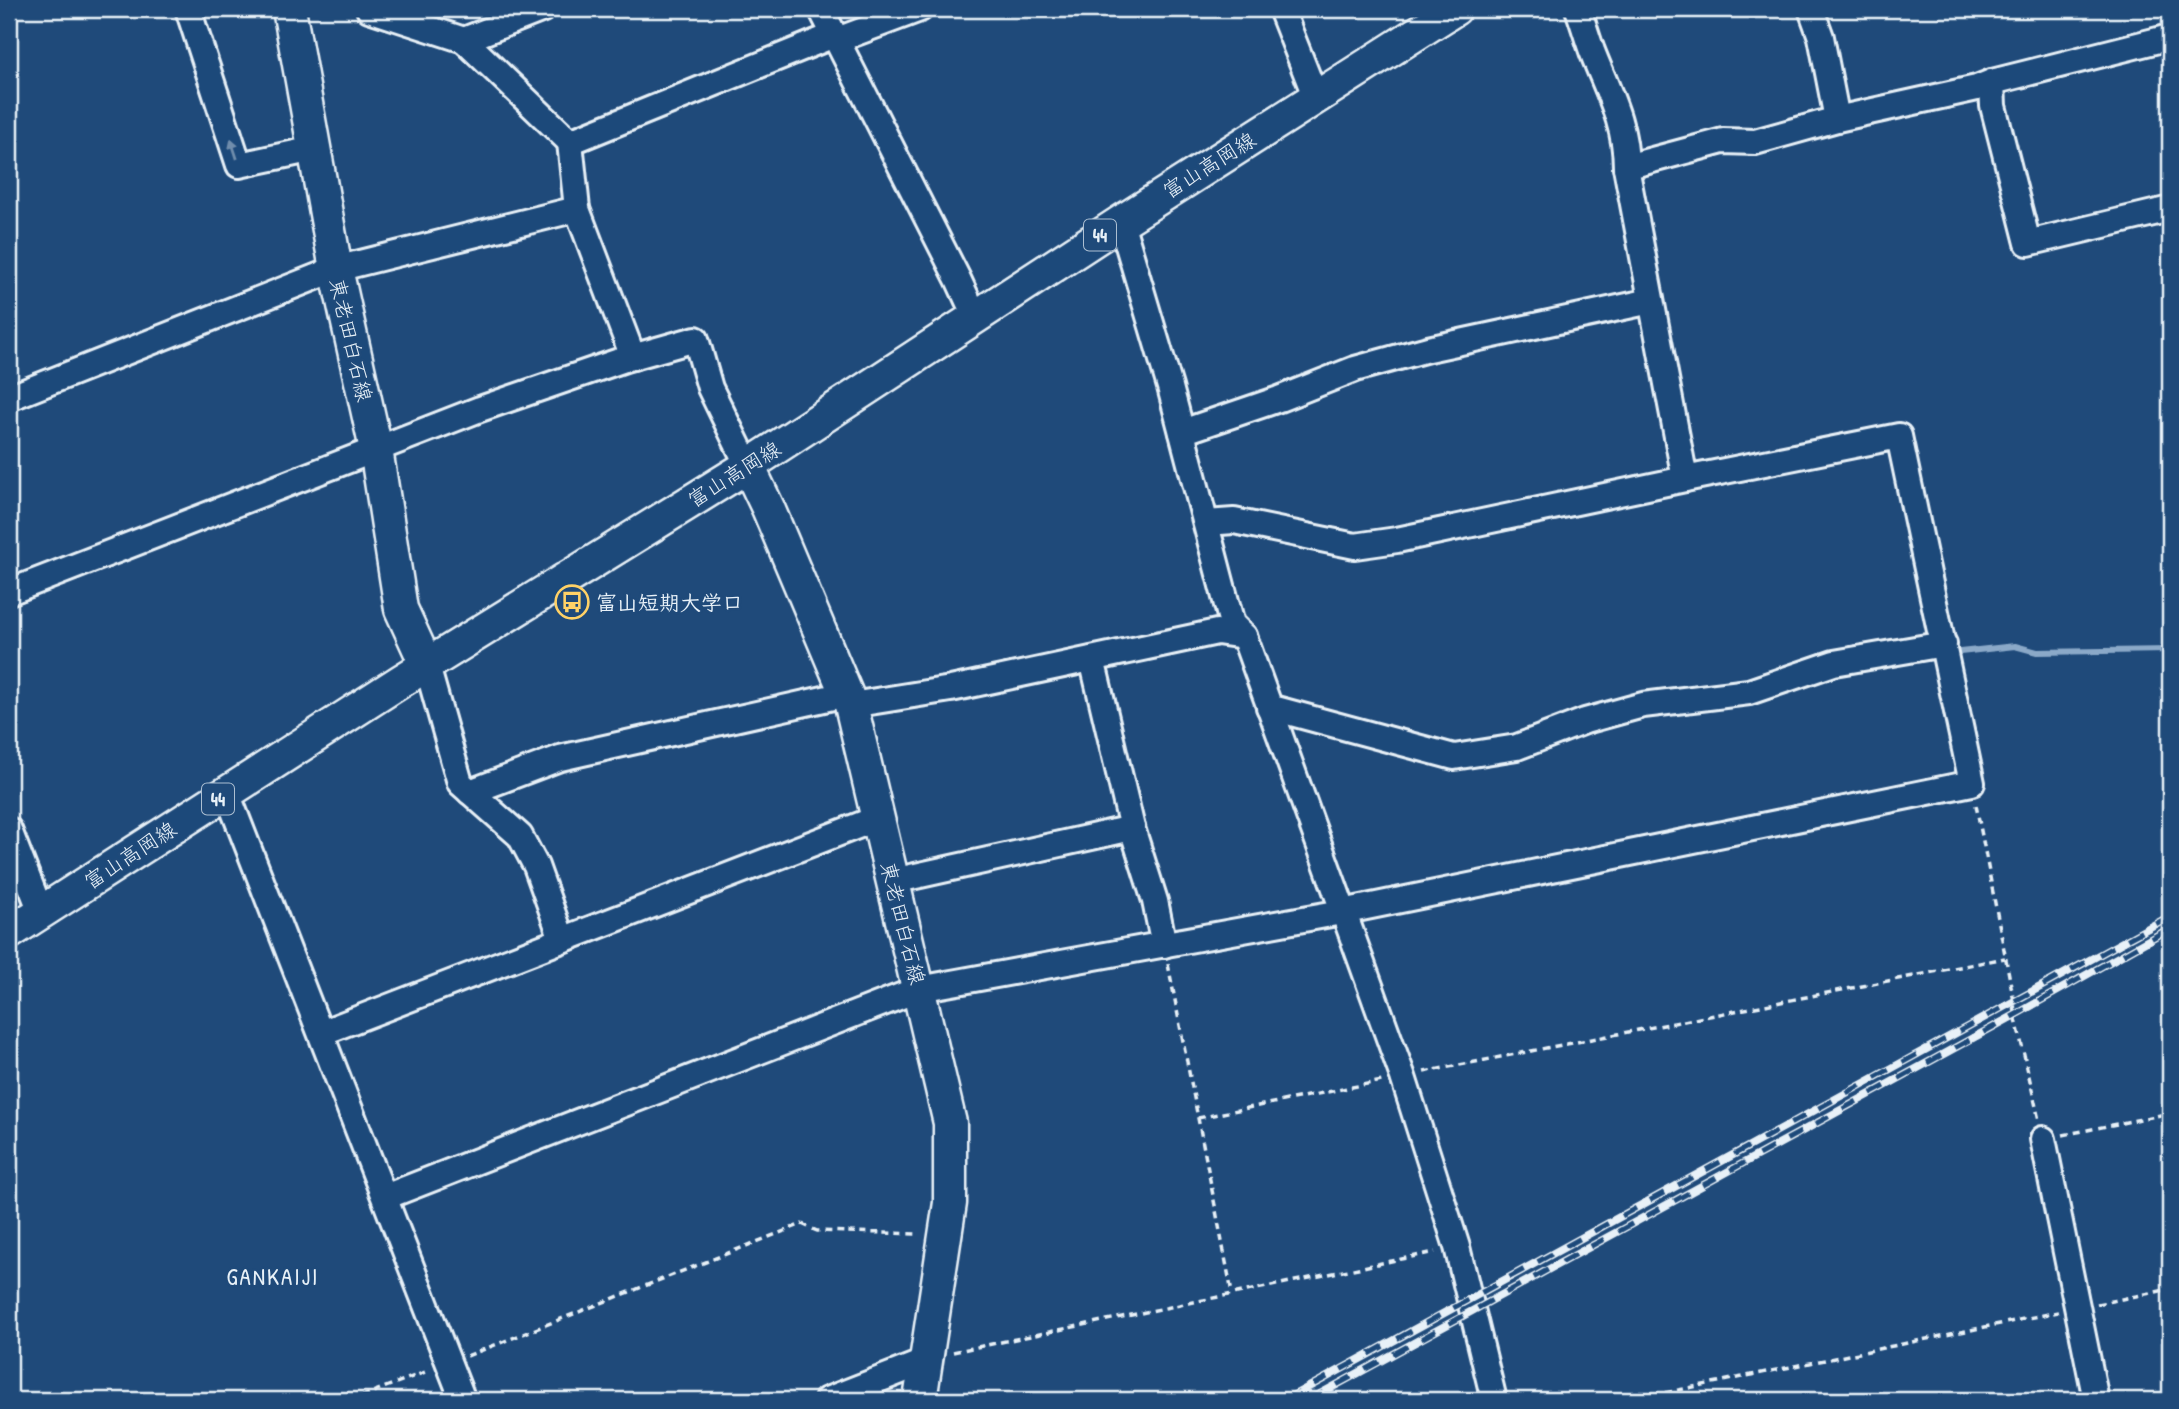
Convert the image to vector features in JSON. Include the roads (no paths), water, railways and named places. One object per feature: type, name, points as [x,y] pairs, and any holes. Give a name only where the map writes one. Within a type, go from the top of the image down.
[{"type":"main road","name":"東老田白石線","points":[[289,9],[335,269],[376,449],[401,609],[427,666]]},
{"type":"main road","name":"富山高岡線","points":[[9,933],[427,666],[748,466],[975,316],[1455,9]]},
{"type":"main road","name":"東老田白石線","points":[[748,466],[848,699],[950,1123],[950,1202],[920,1400]]},
{"type":"street","points":[[188,9],[239,165],[314,149]]},
{"type":"street","points":[[369,9],[464,40],[570,142],[577,209],[633,357]]},
{"type":"street","points":[[464,40],[543,9]]},
{"type":"street","points":[[821,9],[975,316]]},
{"type":"street","points":[[570,142],[836,37],[920,9]]},
{"type":"street","points":[[1281,9],[1316,98]]},
{"type":"street","points":[[1578,9],[1592,52],[1609,89],[1626,146],[1626,167],[1685,480]]},
{"type":"street","points":[[1811,9],[1821,37],[1837,119]]},
{"type":"street","points":[[1626,167],[1723,141],[1755,142],[1837,119],[1976,88],[2170,37]]},
{"type":"street","points":[[1992,82],[1993,106],[2028,243],[2170,209]]},
{"type":"street","points":[[9,398],[335,269],[577,209]]},
{"type":"street","points":[[1121,222],[1182,432],[1232,624],[1244,636],[1403,1077],[1457,1247],[1494,1400]]},
{"type":"street","points":[[1182,432],[1279,399],[1355,369],[1428,349],[1651,301]]},
{"type":"street","points":[[9,592],[480,409],[633,357],[696,339],[710,387],[748,466]]},
{"type":"street","points":[[385,1197],[919,989],[1342,912],[1972,783],[1899,436],[1355,546],[1234,521],[1206,523]]},
{"type":"street","points":[[470,792],[560,758],[848,699],[951,689],[1217,632],[1244,636]]},
{"type":"street","points":[[1269,706],[1454,757],[1517,747],[1585,721],[1643,705],[1749,692],[1834,663],[1944,644]]},
{"type":"street","points":[[1092,659],[1132,828],[1155,901],[1164,945]]},
{"type":"street","points":[[427,666],[460,783],[520,836],[536,866],[562,939]]},
{"type":"street","points":[[227,793],[463,1400]]},
{"type":"street","points":[[321,1033],[878,818]]},
{"type":"street","points":[[893,881],[1132,828]]},
{"type":"street","points":[[9,830],[41,912]]},
{"type":"street","points":[[2043,1139],[2096,1400]]},
{"type":"street","points":[[827,1400],[924,1362]]},
{"type":"waterway","points":[[1960,652],[2015,646],[2037,652],[2170,650]]},
{"type":"railway","points":[[1285,1400],[2170,916]]},
{"type":"railway","points":[[1309,1400],[2170,928]]},
{"type":"place","name":"富山短期大学口","points":[[572,602]]},
{"type":"district","name":"GANKAIJI","points":[[273,1276]]}]
